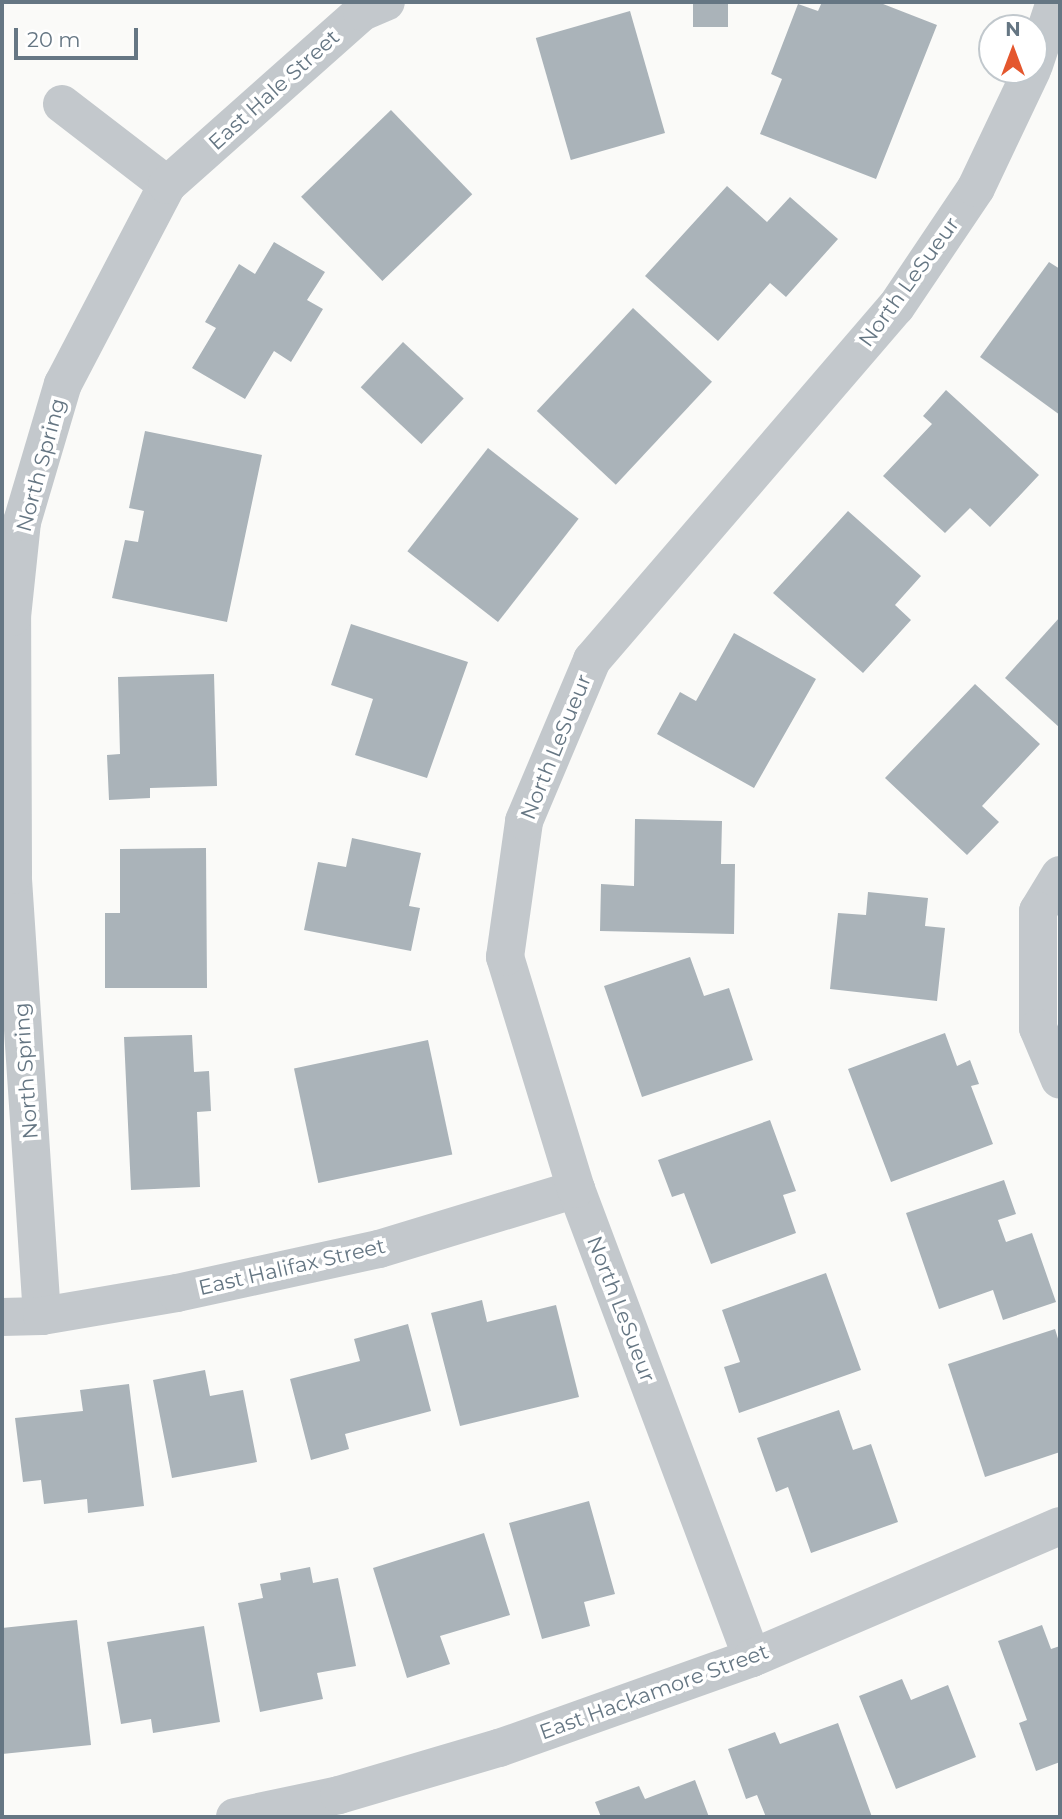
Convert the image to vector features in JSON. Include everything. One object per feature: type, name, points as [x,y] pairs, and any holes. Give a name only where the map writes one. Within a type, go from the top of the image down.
[{"type":"street","name":"East Hale Street","points":[[167,185],[362,12],[386,2]]},
{"type":"street","name":"North LeSueur","points":[[1048,23],[1055,2]]},
{"type":"street","name":"North LeSueur","points":[[752,1657],[576,1189],[505,957],[524,821],[592,660],[895,307],[976,188],[1025,84]]},
{"type":"street","points":[[62,104],[167,185]]},
{"type":"street","name":"North Spring","points":[[41,1316],[13,875],[12,617],[22,522],[64,384],[167,185]]},
{"type":"street","points":[[1060,875],[1038,911],[1038,1028],[1060,1080]]},
{"type":"street","name":"East Halifax Street","points":[[2,1317],[41,1316],[177,1293],[379,1248],[576,1189]]},
{"type":"street","name":"East Hackamore Street","points":[[235,1817],[339,1796],[499,1748],[752,1657],[1060,1526]]},
{"type":"building","points":[[693,2],[728,2],[728,27],[693,27]]},
{"type":"building","points":[[822,2],[878,2],[937,25],[876,179],[760,134],[782,79],[771,74],[798,4],[818,11]]},
{"type":"building","points":[[630,11],[665,133],[571,160],[536,38]]},
{"type":"building","points":[[391,110],[472,194],[382,281],[301,197]]},
{"type":"building","points":[[727,186],[767,222],[790,197],[838,239],[786,297],[770,283],[718,341],[645,276]]},
{"type":"building","points":[[274,242],[325,272],[307,300],[323,309],[291,362],[274,351],[245,399],[192,368],[216,328],[205,322],[239,264],[255,274]]},
{"type":"building","points":[[1049,262],[1060,269],[1060,415],[980,357]]},
{"type":"building","points":[[633,308],[712,382],[616,485],[537,411]]},
{"type":"building","points":[[403,342],[464,399],[421,444],[361,387]]},
{"type":"building","points":[[946,390],[1039,475],[990,527],[970,508],[945,533],[883,476],[932,424],[923,416]]},
{"type":"building","points":[[145,431],[262,455],[227,622],[112,598],[125,540],[138,542],[144,511],[129,508]]},
{"type":"building","points":[[488,448],[579,519],[498,622],[407,551]]},
{"type":"building","points":[[848,511],[921,576],[895,605],[911,620],[863,673],[773,593]]},
{"type":"building","points":[[1060,617],[1060,728],[1005,678]]},
{"type":"building","points":[[351,624],[468,662],[427,778],[355,755],[373,699],[331,685]]},
{"type":"building","points":[[734,633],[816,679],[754,788],[657,734],[680,692],[696,701]]},
{"type":"building","points":[[214,674],[217,786],[150,788],[150,798],[109,800],[107,755],[120,754],[118,677]]},
{"type":"building","points":[[975,684],[1040,744],[982,806],[999,822],[967,855],[885,778]]},
{"type":"building","points":[[635,819],[722,821],[721,864],[735,864],[734,934],[600,931],[601,884],[634,886]]},
{"type":"building","points":[[352,838],[421,853],[409,906],[420,908],[411,951],[304,930],[318,862],[346,867]]},
{"type":"building","points":[[206,848],[207,988],[105,988],[105,913],[120,913],[120,849]]},
{"type":"building","points":[[868,892],[928,898],[925,926],[945,928],[937,1001],[830,989],[838,913],[866,915]]},
{"type":"building","points":[[690,957],[704,996],[729,988],[753,1060],[642,1097],[604,986]]},
{"type":"building","points":[[945,1033],[957,1066],[970,1060],[979,1084],[971,1086],[993,1144],[891,1182],[848,1069]]},
{"type":"building","points":[[192,1035],[194,1072],[209,1071],[211,1111],[197,1112],[200,1187],[131,1190],[124,1037]]},
{"type":"building","points":[[428,1040],[452,1154],[318,1183],[294,1068]]},
{"type":"building","points":[[770,1120],[796,1191],[783,1195],[796,1233],[711,1264],[684,1193],[672,1197],[658,1160]]},
{"type":"building","points":[[1004,1180],[1016,1214],[998,1220],[1006,1242],[1032,1233],[1056,1302],[1003,1320],[993,1290],[939,1309],[906,1213]]},
{"type":"building","points":[[826,1273],[861,1370],[739,1413],[724,1367],[740,1362],[722,1310]]},
{"type":"building","points":[[482,1300],[487,1322],[556,1305],[579,1397],[460,1426],[431,1313]]},
{"type":"building","points":[[408,1324],[431,1411],[345,1434],[349,1449],[311,1460],[290,1379],[360,1361],[354,1339]]},
{"type":"building","points":[[1055,1329],[1060,1345],[1060,1452],[985,1477],[948,1364]]},
{"type":"building","points":[[205,1370],[210,1396],[243,1390],[257,1462],[172,1478],[153,1380]]},
{"type":"building","points":[[129,1384],[144,1506],[88,1513],[87,1499],[44,1504],[41,1480],[23,1482],[15,1418],[83,1411],[80,1390]]},
{"type":"building","points":[[839,1410],[853,1450],[871,1444],[898,1522],[811,1553],[788,1487],[776,1492],[757,1438]]},
{"type":"building","points":[[589,1501],[615,1594],[584,1602],[590,1626],[542,1639],[509,1523]]},
{"type":"building","points":[[484,1533],[510,1615],[440,1636],[450,1664],[407,1678],[373,1568]]},
{"type":"building","points":[[310,1567],[313,1583],[338,1578],[356,1666],[317,1673],[323,1699],[260,1712],[238,1603],[263,1598],[260,1584],[281,1580],[280,1573]]},
{"type":"building","points":[[77,1620],[91,1745],[2,1754],[2,1628]]},
{"type":"building","points":[[1042,1625],[1051,1649],[1060,1646],[1060,1762],[1036,1771],[1019,1723],[1027,1720],[998,1641]]},
{"type":"building","points":[[204,1626],[220,1722],[153,1733],[151,1719],[121,1724],[107,1642]]},
{"type":"building","points":[[902,1679],[911,1700],[948,1685],[976,1757],[896,1789],[859,1696]]},
{"type":"building","points":[[838,1723],[872,1817],[766,1817],[757,1795],[746,1799],[728,1749],[775,1732],[780,1744]]},
{"type":"building","points":[[695,1780],[709,1817],[601,1817],[595,1802],[639,1786],[645,1799]]}]
